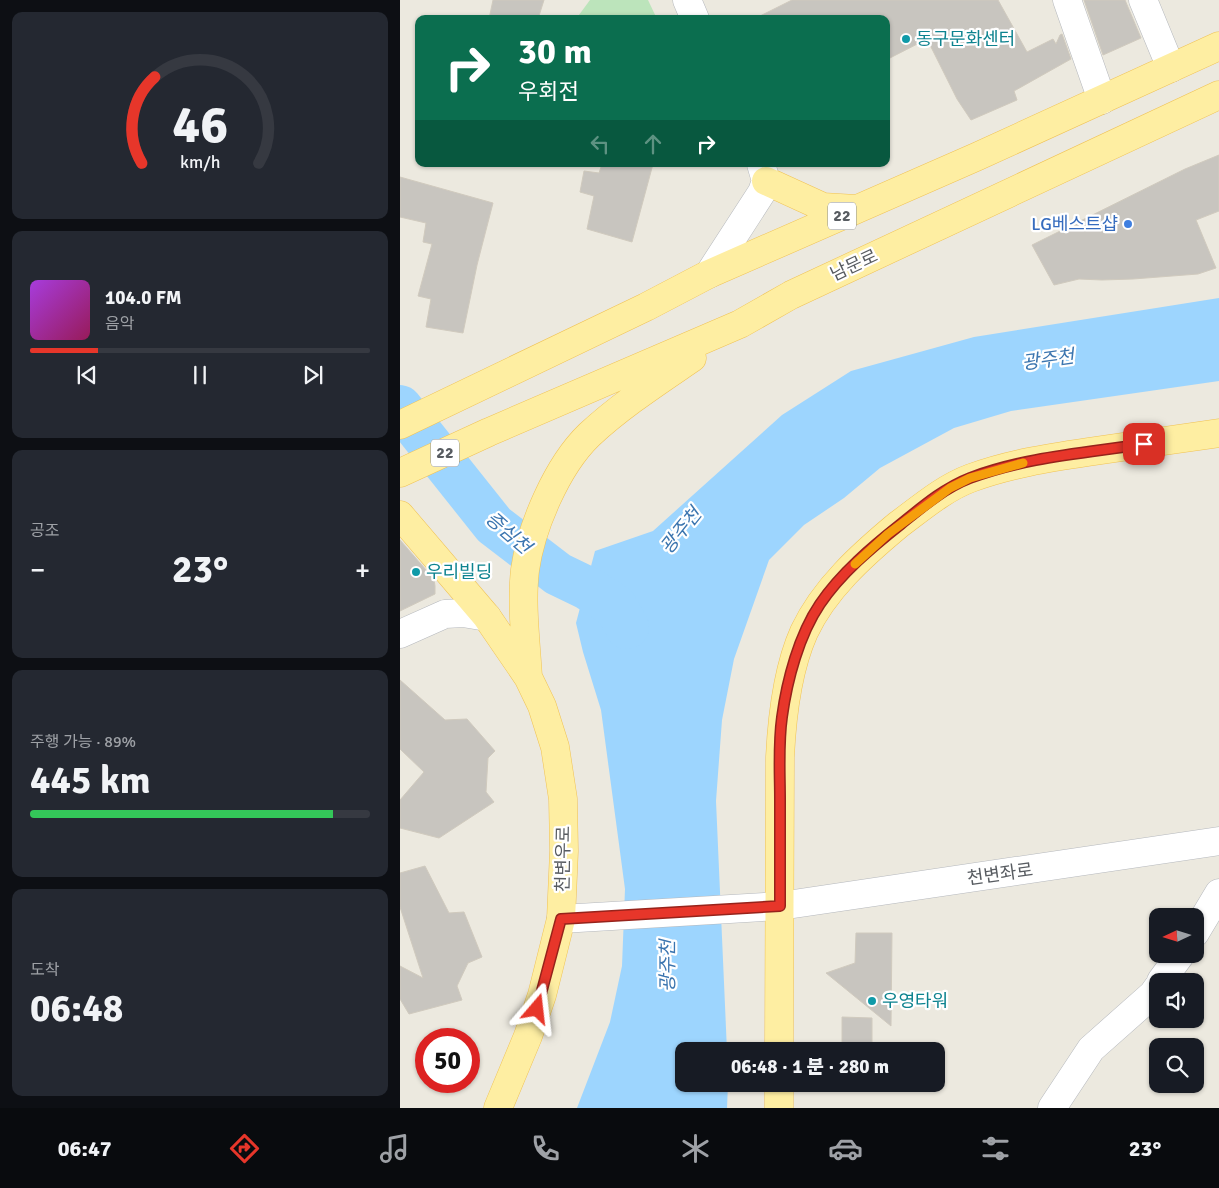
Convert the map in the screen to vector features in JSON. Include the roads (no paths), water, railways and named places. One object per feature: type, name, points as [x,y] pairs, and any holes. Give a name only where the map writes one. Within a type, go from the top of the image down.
[{"type":"main road","name":"22","points":[[400,426],[710,274],[1219,46]]},
{"type":"main road","name":"남문로","points":[[400,473],[489,432],[740,324],[791,295],[1219,96]]},
{"type":"main road","points":[[764,172],[823,207],[857,209]]},
{"type":"main road","points":[[528,676],[524,592],[525,571],[529,547],[545,501],[554,484],[588,436],[658,382],[740,324]]},
{"type":"main road","points":[[780,1042],[780,757],[782,717],[796,656],[804,632],[820,603],[866,552],[916,511],[950,488],[970,478],[1031,461],[1219,433]]},
{"type":"main road","name":"천변우로","points":[[400,516],[487,617],[528,676],[542,706],[555,747],[563,799],[564,851],[561,919],[542,995],[528,1036],[498,1108]]},
{"type":"main road","points":[[779,1092],[779,1108]]},
{"type":"street","points":[[686,0],[693,15]]},
{"type":"street","points":[[1068,0],[1102,100]]},
{"type":"street","points":[[1143,0],[1171,68]]},
{"type":"street","points":[[710,274],[755,204],[764,172]]},
{"type":"street","points":[[400,634],[445,614],[463,613],[487,617]]},
{"type":"street","name":"천변좌로","points":[[561,919],[780,906],[1219,841]]},
{"type":"street","points":[[1204,918],[1219,893]]},
{"type":"street","points":[[1052,1108],[1091,1049],[1149,998]]},
{"type":"water","name":"광주천","points":[[1219,298],[1219,381],[1011,411],[954,428],[880,468],[844,498],[804,525],[769,560],[734,659],[722,720],[716,801],[727,1042],[675,1042],[675,1092],[728,1092],[727,1108],[577,1108],[610,1022],[622,966],[625,889],[601,710],[576,623],[595,551],[653,531],[782,415],[851,371],[974,337]]},
{"type":"waterway","name":"증심천","points":[[400,407],[494,525],[558,574],[587,588],[615,606],[627,627]]},
{"type":"place","name":"동구문화센터","points":[[906,39]]},
{"type":"place","name":"LG베스트샵","points":[[1128,224]]},
{"type":"place","name":"우리빌딩","points":[[416,572]]},
{"type":"place","name":"우영타워","points":[[872,1001]]}]
